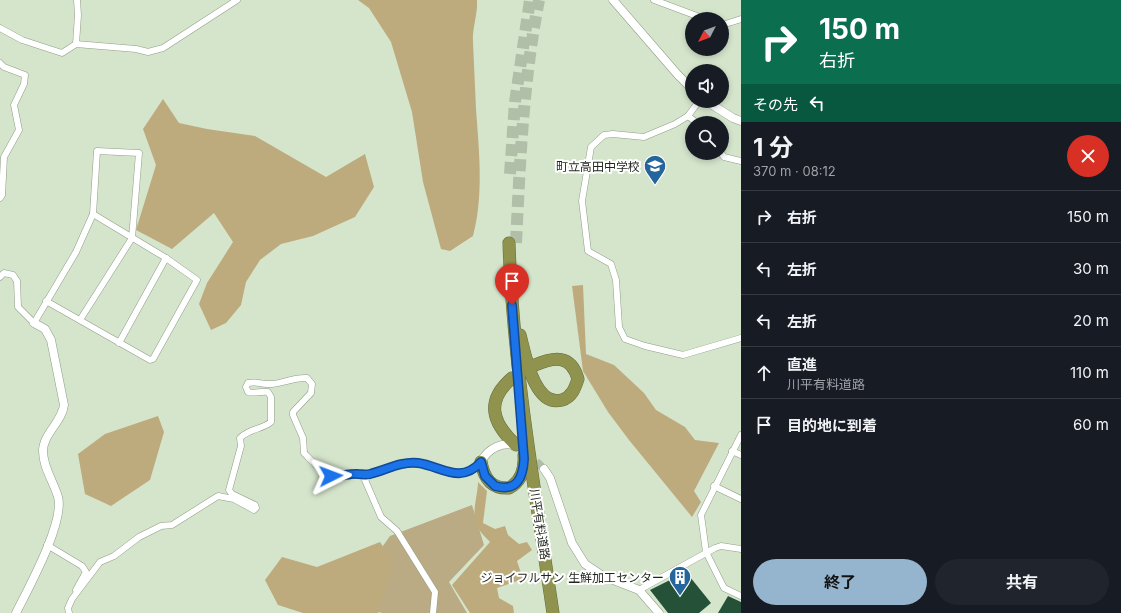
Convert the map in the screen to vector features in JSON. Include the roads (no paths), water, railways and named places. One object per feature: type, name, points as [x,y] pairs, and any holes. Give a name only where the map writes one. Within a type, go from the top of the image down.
[{"type":"highway","name":"川平有料道路","points":[[554,613],[515,374],[511,292],[513,243],[526,402],[558,613]]},
{"type":"highway","points":[[519,328],[528,365],[539,390],[551,399],[559,400],[572,394],[578,379],[573,366],[560,359],[553,358],[535,364]]},
{"type":"highway","points":[[515,374],[498,393],[495,411],[499,425],[518,446]]},
{"type":"highway","points":[[481,462],[485,476],[495,486],[509,488],[520,479],[524,459],[515,374]]},
{"type":"street","points":[[76,44],[78,15],[77,0]]},
{"type":"street","points":[[0,28],[22,40],[62,53],[76,44],[136,49],[148,52],[163,48],[236,0]]},
{"type":"street","points":[[613,0],[685,82]]},
{"type":"street","points":[[654,0],[686,12]]},
{"type":"street","points":[[729,23],[741,20]]},
{"type":"street","points":[[0,63],[4,67],[25,75],[24,84],[14,105],[19,130],[4,157],[2,195],[0,198]]},
{"type":"street","points":[[688,116],[694,108]]},
{"type":"street","points":[[717,108],[732,118],[741,121]]},
{"type":"street","points":[[685,118],[675,124],[644,137],[613,134],[604,135],[591,148],[582,201],[588,251],[611,264],[616,280],[619,327],[625,339],[683,355],[741,338]]},
{"type":"street","points":[[34,323],[76,252],[93,214],[97,152],[139,152],[132,238],[80,320]]},
{"type":"street","points":[[729,158],[741,161]]},
{"type":"street","points":[[46,301],[150,360],[152,359],[197,280],[166,258],[93,214]]},
{"type":"street","points":[[119,343],[166,258]]},
{"type":"street","points":[[0,277],[4,273],[13,274],[17,281],[18,307],[34,323],[45,329],[51,340],[64,405],[63,414],[44,444],[42,451],[46,468],[58,497],[60,510],[47,545],[16,613]]},
{"type":"street","points":[[72,598],[100,562],[114,556],[139,538],[161,526],[172,525],[218,496],[234,499],[254,510],[256,508],[255,505],[232,494],[229,490],[241,446],[240,438],[247,431],[266,426],[271,422],[271,397],[268,392],[248,392],[246,387],[248,383],[254,381],[267,384],[296,377],[307,378],[312,384],[311,394],[293,412],[303,438],[304,453],[331,476],[341,477],[357,474],[369,475],[403,464],[419,463],[443,471],[459,474],[478,465],[489,450],[518,446]]},
{"type":"street","points":[[741,434],[701,515],[706,552],[724,588],[741,596]]},
{"type":"street","points":[[732,451],[741,455]]},
{"type":"street","points":[[544,469],[550,478],[572,543],[585,564],[603,576],[639,590],[659,613]]},
{"type":"street","points":[[369,475],[365,480],[381,517],[397,531],[435,592],[433,613]]},
{"type":"street","points":[[714,486],[741,499]]},
{"type":"street","points":[[47,545],[82,566],[86,572],[72,598],[68,608],[69,613]]},
{"type":"street","points":[[639,590],[706,552],[721,546],[741,549]]},
{"type":"tunnel","points":[[510,174],[515,102],[530,0]]},
{"type":"tunnel","points":[[516,243],[526,91],[529,61],[539,0]]},
{"type":"tunnel","points":[[528,453],[544,469]]},
{"type":"place","name":"町立高田中学校","points":[[655,186]]},
{"type":"place","name":"ジョイフルサン 生鮮加工センター","points":[[680,596]]}]
